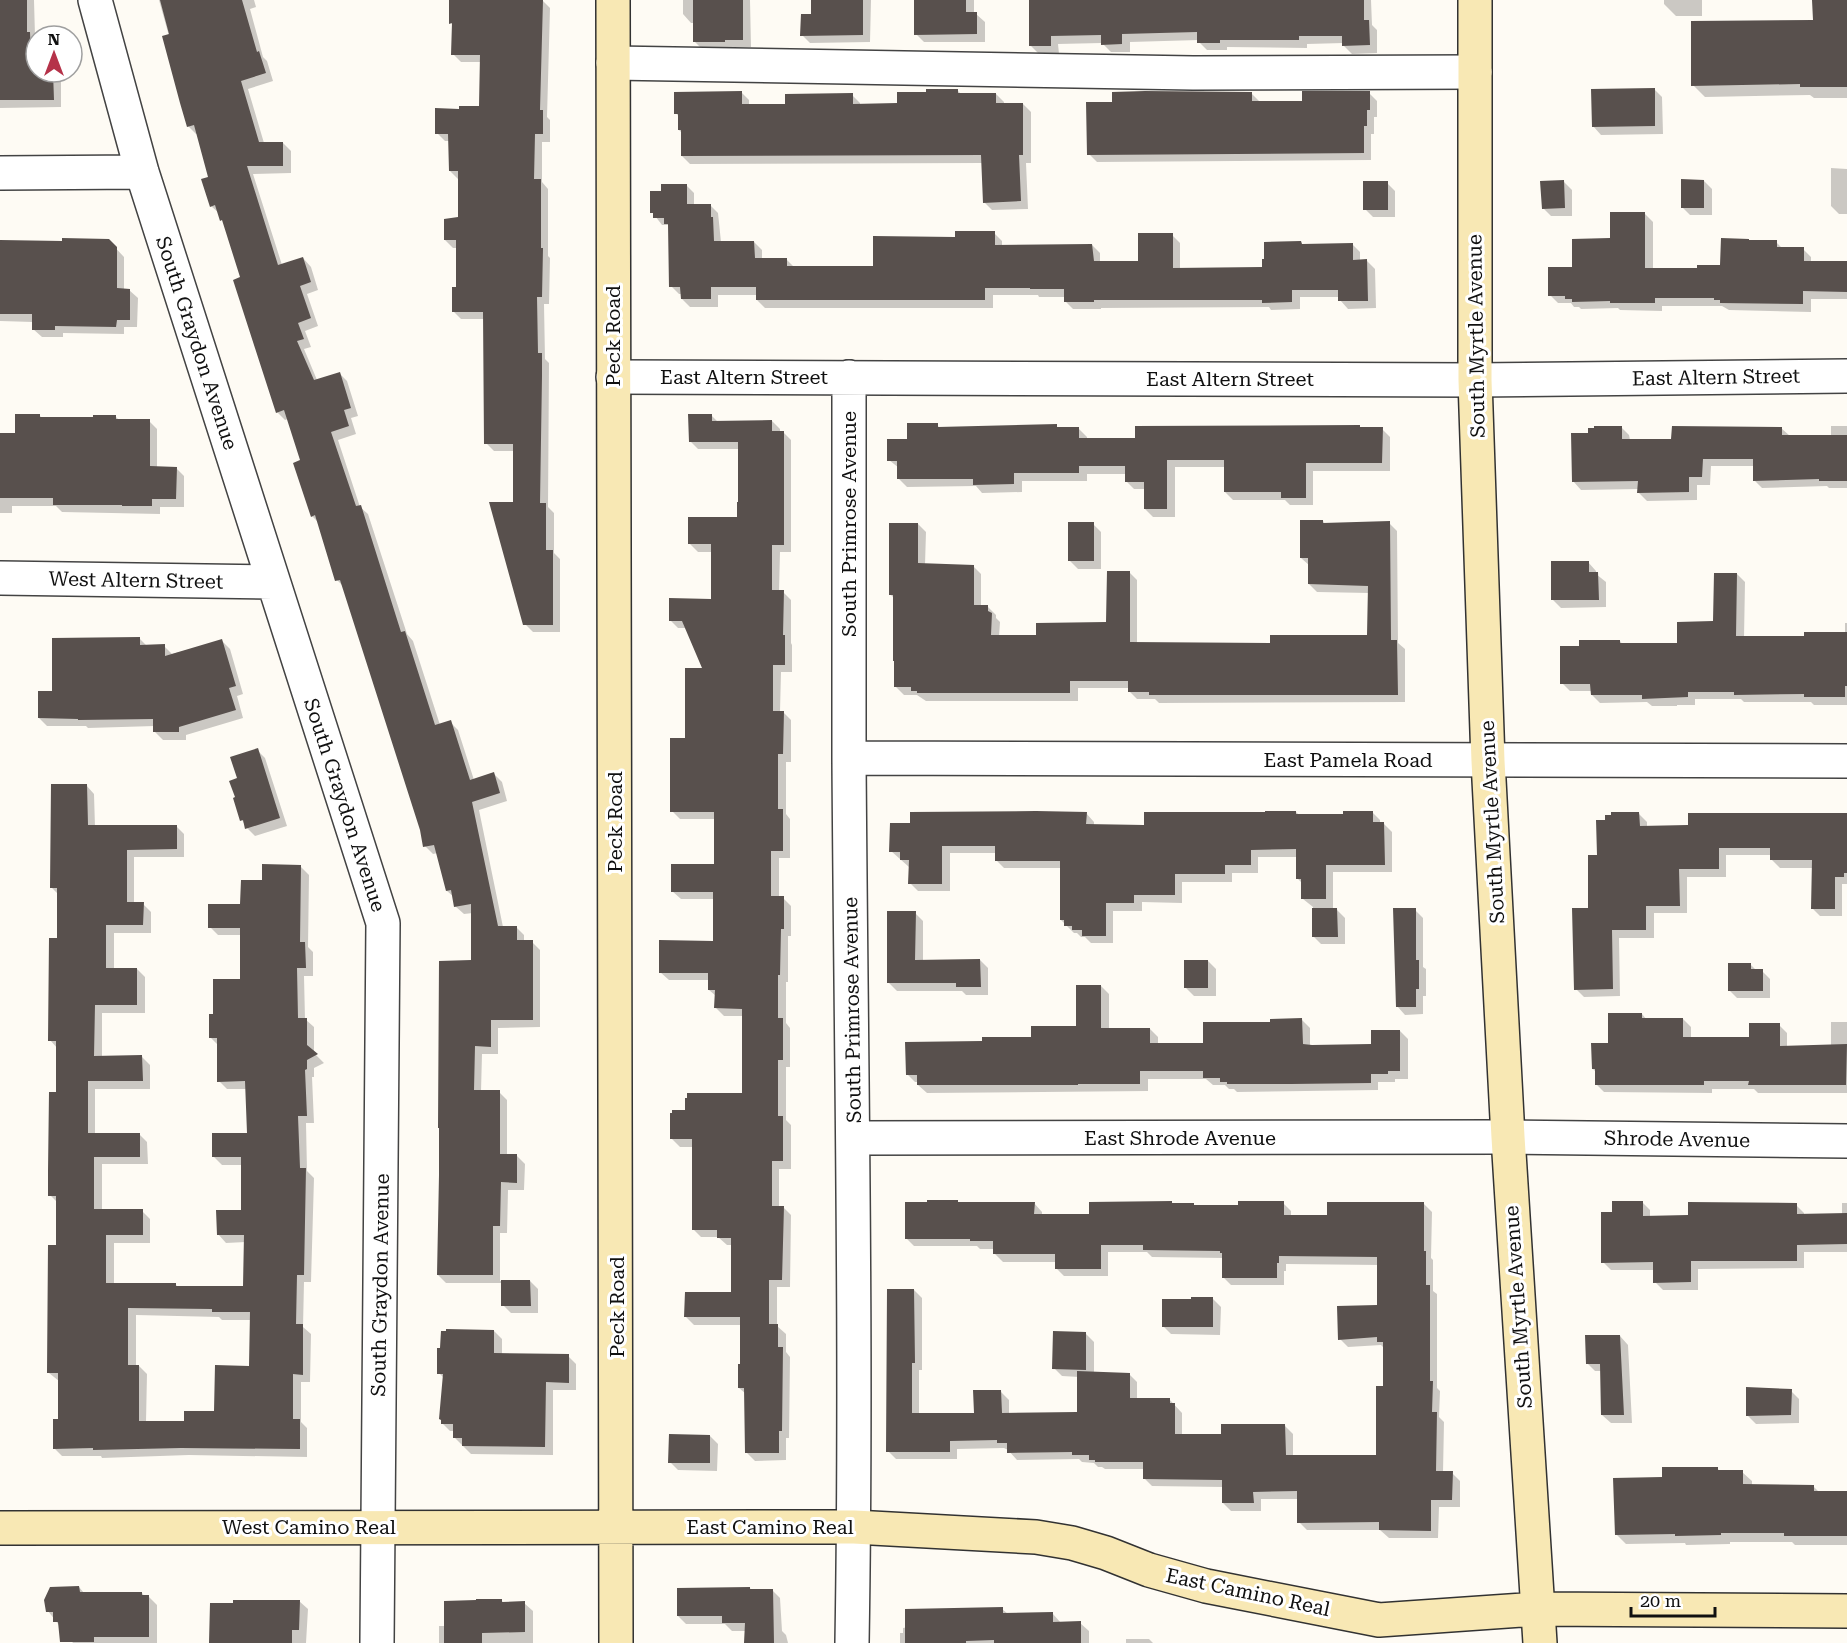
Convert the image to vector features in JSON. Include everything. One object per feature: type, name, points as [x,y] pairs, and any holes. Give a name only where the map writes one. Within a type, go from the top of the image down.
[{"type":"street","name":"South Graydon Avenue","points":[[94,0],[142,172],[383,923],[377,1643]]},
{"type":"street","name":"Peck Road","points":[[613,0],[616,1643]]},
{"type":"street","name":"South Myrtle Avenue","points":[[1475,0],[1475,380],[1488,761],[1508,1137],[1540,1643]]},
{"type":"street","points":[[613,63],[1193,74],[1475,72]]},
{"type":"street","points":[[0,173],[142,172]]},
{"type":"street","name":"East Altern Street","points":[[613,377],[1475,380],[1847,376]]},
{"type":"street","name":"South Primrose Avenue","points":[[849,377],[854,1527],[852,1643]]},
{"type":"street","name":"West Altern Street","points":[[0,579],[273,582]]},
{"type":"street","name":"East Pamela Road","points":[[849,758],[1847,761]]},
{"type":"street","name":"East Shrode Avenue","points":[[853,1138],[1508,1137]]},
{"type":"street","name":"Shrode Avenue","points":[[1508,1137],[1847,1141]]},
{"type":"street","name":"East Camino Real","points":[[617,1527],[854,1527],[1036,1537],[1094,1550],[1149,1570],[1206,1586],[1379,1620],[1537,1609],[1847,1611]]},
{"type":"street","name":"West Camino Real","points":[[0,1528],[617,1527]]},
{"type":"building","points":[[0,0],[27,0],[27,24],[24,24],[24,84],[53,84],[54,100],[0,100]]},
{"type":"building","points":[[160,0],[242,0],[257,52],[259,51],[266,73],[241,81],[259,142],[283,142],[283,166],[247,166],[278,265],[303,257],[311,282],[300,286],[311,318],[298,323],[304,339],[297,341],[314,380],[340,372],[351,408],[344,410],[349,426],[331,432],[356,506],[361,505],[401,632],[405,631],[435,725],[451,720],[470,780],[494,772],[500,793],[472,802],[498,926],[517,926],[517,940],[533,940],[533,1020],[491,1020],[491,1047],[475,1046],[474,1090],[500,1090],[500,1154],[517,1154],[517,1183],[501,1182],[500,1226],[493,1226],[493,1275],[437,1275],[439,961],[471,960],[471,904],[454,907],[451,890],[446,891],[434,845],[423,847],[420,830],[340,580],[335,581],[315,515],[311,517],[293,463],[300,460],[284,410],[276,413],[233,280],[240,277],[222,220],[220,221],[215,205],[210,207],[201,179],[208,177],[194,125],[187,127],[180,103],[162,36],[169,34]]},
{"type":"building","points":[[449,0],[543,0],[540,110],[543,110],[543,134],[535,134],[534,179],[541,179],[541,248],[543,248],[542,297],[537,297],[538,353],[542,353],[540,503],[546,503],[546,550],[553,550],[553,625],[523,625],[489,502],[513,502],[513,444],[484,444],[483,312],[452,312],[452,287],[456,287],[456,240],[444,240],[444,219],[458,217],[458,171],[449,171],[448,134],[435,134],[435,108],[459,109],[459,106],[479,106],[480,55],[451,55],[452,23],[449,24]]},
{"type":"building","points":[[693,0],[743,0],[743,40],[693,42]]},
{"type":"building","points":[[811,0],[863,0],[863,35],[800,36],[801,14],[811,14]]},
{"type":"building","points":[[914,0],[966,0],[966,12],[977,12],[977,34],[914,35]]},
{"type":"building","points":[[1029,0],[1364,0],[1364,20],[1369,20],[1370,45],[1342,46],[1342,36],[1299,36],[1299,40],[1220,40],[1220,43],[1197,43],[1197,32],[1122,34],[1122,44],[1101,45],[1101,35],[1051,36],[1051,46],[1029,46]]},
{"type":"building","points":[[1812,0],[1847,0],[1847,87],[1800,87],[1800,84],[1691,86],[1691,21],[1813,20]]},
{"type":"building","points":[[1655,88],[1655,126],[1592,127],[1591,89]]},
{"type":"building","points":[[926,89],[958,89],[958,93],[996,93],[996,103],[1023,103],[1023,155],[1019,155],[1021,201],[983,203],[981,155],[681,156],[681,130],[678,130],[678,114],[674,114],[674,92],[742,91],[742,104],[785,104],[785,94],[853,93],[853,104],[897,103],[897,92],[926,92]]},
{"type":"building","points":[[1302,91],[1370,91],[1370,110],[1367,110],[1367,126],[1364,126],[1364,153],[1087,155],[1086,102],[1112,102],[1112,92],[1252,92],[1252,101],[1302,101]]},
{"type":"building","points":[[1681,179],[1704,180],[1704,208],[1681,208]]},
{"type":"building","points":[[1564,180],[1565,208],[1542,209],[1540,181]]},
{"type":"building","points":[[1363,181],[1388,181],[1388,210],[1363,210]]},
{"type":"building","points":[[661,184],[687,184],[687,204],[711,204],[714,241],[754,241],[755,258],[787,258],[787,266],[873,266],[873,236],[955,237],[955,231],[995,231],[995,245],[1092,244],[1094,261],[1138,261],[1138,233],[1173,233],[1173,268],[1262,267],[1264,242],[1353,243],[1353,260],[1367,259],[1368,301],[1338,301],[1338,290],[1292,290],[1292,302],[1094,300],[1094,302],[1064,302],[1064,289],[1030,288],[985,288],[985,300],[756,300],[756,287],[711,287],[711,299],[681,299],[680,287],[669,287],[668,224],[664,224],[664,218],[653,218],[653,213],[650,213],[650,191],[661,191]]},
{"type":"building","points":[[1610,212],[1645,212],[1645,268],[1697,268],[1697,265],[1720,265],[1721,238],[1777,240],[1777,247],[1804,247],[1804,261],[1847,261],[1847,292],[1803,291],[1803,304],[1720,303],[1720,300],[1714,300],[1714,298],[1655,298],[1655,303],[1572,302],[1572,299],[1565,299],[1565,296],[1548,296],[1548,267],[1572,267],[1572,239],[1610,238]]},
{"type":"building","points":[[62,238],[109,239],[117,247],[117,288],[130,289],[130,320],[117,320],[116,327],[55,326],[55,330],[32,330],[32,314],[0,314],[0,240],[62,241]]},
{"type":"building","points":[[15,414],[40,414],[40,417],[116,415],[116,419],[150,419],[150,466],[177,467],[176,499],[152,499],[152,506],[122,506],[53,505],[53,498],[0,498],[0,433],[15,433]]},
{"type":"building","points":[[688,414],[712,414],[712,421],[772,420],[772,431],[784,431],[784,545],[772,545],[772,590],[784,590],[783,635],[785,635],[785,665],[773,665],[773,711],[784,711],[783,754],[778,754],[778,809],[783,809],[783,851],[771,851],[771,896],[784,896],[784,929],[781,929],[780,975],[778,975],[778,1018],[783,1018],[783,1060],[778,1060],[778,1116],[783,1116],[783,1161],[772,1161],[772,1206],[784,1206],[782,1280],[769,1280],[769,1324],[778,1324],[778,1347],[783,1347],[782,1431],[779,1431],[779,1453],[745,1453],[744,1388],[738,1388],[740,1317],[684,1317],[685,1292],[731,1292],[731,1238],[717,1238],[717,1230],[692,1230],[692,1139],[670,1139],[670,1113],[672,1110],[685,1110],[687,1093],[742,1093],[742,1009],[714,1008],[715,990],[708,990],[708,973],[659,973],[659,940],[713,941],[713,892],[671,892],[671,864],[714,864],[714,812],[670,812],[670,738],[685,738],[685,668],[702,668],[682,621],[669,621],[669,598],[711,599],[711,544],[688,544],[688,517],[737,517],[738,502],[738,442],[689,442]]},
{"type":"building","points":[[907,423],[938,423],[938,427],[1057,424],[1057,427],[1079,427],[1079,438],[1135,438],[1135,426],[1360,425],[1360,427],[1383,427],[1382,463],[1306,463],[1306,498],[1281,498],[1281,492],[1224,492],[1224,460],[1167,460],[1167,509],[1144,509],[1144,482],[1125,482],[1125,466],[1079,466],[1079,473],[1014,473],[1014,484],[973,485],[973,479],[897,479],[897,461],[887,461],[887,439],[907,439]]},
{"type":"building","points":[[1594,426],[1622,426],[1622,439],[1671,439],[1672,426],[1782,427],[1782,435],[1847,435],[1847,481],[1819,481],[1819,479],[1753,481],[1753,459],[1703,459],[1702,477],[1689,477],[1689,492],[1637,493],[1638,481],[1572,482],[1571,433],[1588,433],[1588,428],[1594,428]]},
{"type":"building","points":[[1300,520],[1323,520],[1323,523],[1390,521],[1391,640],[1397,640],[1398,695],[1149,695],[1149,692],[1128,692],[1128,681],[1070,681],[1070,693],[917,693],[917,691],[911,691],[911,687],[894,687],[893,595],[889,595],[889,523],[918,523],[918,563],[974,565],[974,605],[988,605],[988,611],[992,613],[991,635],[1036,635],[1036,623],[1106,622],[1107,571],[1130,571],[1130,642],[1270,643],[1270,635],[1367,635],[1368,586],[1308,584],[1308,558],[1300,558]]},
{"type":"building","points":[[1068,522],[1094,522],[1094,561],[1068,561]]},
{"type":"building","points":[[1551,561],[1589,561],[1589,572],[1598,572],[1599,600],[1551,600]]},
{"type":"building","points":[[1714,573],[1737,573],[1736,636],[1804,636],[1804,632],[1847,632],[1845,697],[1688,692],[1688,697],[1642,699],[1642,695],[1591,695],[1590,684],[1560,684],[1560,646],[1579,646],[1579,640],[1677,643],[1677,622],[1713,621]]},
{"type":"building","points":[[140,637],[140,645],[165,644],[165,656],[222,639],[236,686],[229,688],[236,710],[179,727],[179,732],[153,732],[153,719],[38,718],[38,691],[52,691],[52,638]]},
{"type":"building","points":[[258,748],[280,818],[245,829],[243,820],[240,821],[229,781],[237,778],[230,757]]},
{"type":"building","points":[[51,784],[87,784],[88,825],[177,825],[177,849],[127,850],[127,902],[144,902],[143,925],[106,925],[106,968],[137,968],[137,1005],[95,1005],[94,1056],[142,1055],[143,1081],[88,1081],[88,1133],[140,1133],[140,1157],[94,1157],[94,1209],[143,1209],[143,1235],[106,1235],[106,1283],[243,1286],[244,1235],[217,1235],[216,1210],[241,1210],[241,1157],[212,1157],[212,1133],[247,1133],[245,1081],[217,1082],[217,1038],[209,1038],[209,1014],[213,1014],[213,979],[240,979],[240,928],[208,928],[208,904],[240,904],[241,880],[262,880],[262,864],[301,865],[300,942],[305,942],[306,968],[297,968],[298,1018],[307,1018],[307,1045],[318,1054],[307,1060],[305,1070],[307,1116],[298,1116],[300,1168],[306,1168],[304,1275],[297,1275],[296,1324],[303,1324],[303,1375],[293,1374],[293,1419],[300,1419],[300,1449],[53,1449],[53,1419],[58,1419],[58,1373],[47,1373],[48,1245],[56,1245],[56,1196],[48,1196],[48,1171],[49,1092],[56,1092],[56,1041],[48,1041],[49,938],[57,938],[57,888],[50,888]],"holes":[[[128,1308],[212,1309],[212,1312],[250,1312],[249,1366],[215,1365],[214,1411],[184,1411],[184,1421],[139,1421],[139,1365],[128,1365]]]},
{"type":"building","points":[[1296,811],[1296,814],[1343,814],[1343,811],[1373,811],[1373,822],[1384,822],[1385,865],[1326,865],[1326,899],[1301,899],[1301,879],[1296,879],[1296,849],[1251,850],[1251,865],[1225,865],[1225,874],[1175,874],[1175,895],[1134,895],[1134,903],[1106,903],[1106,936],[1082,936],[1082,930],[1072,930],[1072,926],[1064,926],[1064,920],[1060,920],[1060,861],[995,861],[995,846],[942,846],[942,884],[908,884],[909,860],[900,860],[900,852],[889,852],[890,823],[910,823],[910,812],[1087,812],[1086,824],[1144,825],[1144,812]]},
{"type":"building","points":[[1611,812],[1639,812],[1640,826],[1688,825],[1688,813],[1847,813],[1847,873],[1844,873],[1844,877],[1835,877],[1835,909],[1811,909],[1812,860],[1770,860],[1770,848],[1719,848],[1719,869],[1679,869],[1680,906],[1646,906],[1646,930],[1612,930],[1613,989],[1574,990],[1572,908],[1588,908],[1588,855],[1597,855],[1596,820],[1605,820],[1605,815],[1611,815]]},
{"type":"building","points":[[1312,908],[1337,908],[1338,937],[1312,937]]},
{"type":"building","points":[[1393,908],[1416,908],[1416,960],[1419,960],[1419,989],[1416,989],[1416,1007],[1396,1007]]},
{"type":"building","points":[[887,911],[916,911],[915,960],[980,959],[981,987],[956,987],[956,983],[887,983]]},
{"type":"building","points":[[1184,960],[1208,960],[1208,988],[1184,988]]},
{"type":"building","points":[[1728,963],[1751,963],[1751,969],[1763,969],[1763,991],[1728,991]]},
{"type":"building","points":[[1076,985],[1101,985],[1101,1028],[1150,1028],[1150,1043],[1203,1043],[1203,1022],[1270,1022],[1270,1019],[1302,1018],[1303,1044],[1312,1045],[1371,1044],[1371,1030],[1400,1030],[1400,1071],[1371,1074],[1371,1083],[1291,1084],[1227,1084],[1227,1082],[1220,1082],[1220,1078],[1203,1078],[1203,1071],[1140,1071],[1140,1084],[1078,1085],[917,1085],[917,1075],[906,1075],[905,1042],[982,1041],[982,1037],[1031,1037],[1031,1026],[1076,1026]]},
{"type":"building","points":[[1608,1013],[1642,1013],[1642,1018],[1683,1018],[1683,1037],[1749,1037],[1749,1023],[1780,1023],[1780,1046],[1847,1044],[1846,1085],[1748,1085],[1749,1081],[1704,1081],[1704,1085],[1595,1085],[1591,1043],[1608,1043]]},
{"type":"building","points":[[927,1200],[1035,1202],[1034,1214],[1089,1214],[1089,1202],[1172,1201],[1172,1203],[1194,1203],[1194,1205],[1238,1205],[1238,1201],[1284,1201],[1284,1215],[1327,1215],[1327,1202],[1424,1202],[1426,1285],[1430,1285],[1430,1381],[1433,1381],[1432,1412],[1437,1412],[1436,1471],[1453,1471],[1452,1500],[1431,1500],[1431,1531],[1379,1530],[1379,1522],[1297,1523],[1297,1491],[1253,1492],[1254,1503],[1222,1503],[1222,1480],[1143,1479],[1143,1462],[1095,1462],[1095,1460],[1089,1460],[1089,1455],[1072,1455],[1072,1452],[1007,1453],[1007,1443],[997,1443],[997,1440],[950,1441],[950,1452],[886,1452],[887,1289],[914,1289],[915,1363],[912,1363],[912,1413],[974,1413],[973,1390],[1001,1390],[1002,1413],[1077,1412],[1077,1371],[1130,1373],[1130,1398],[1170,1398],[1170,1403],[1175,1403],[1175,1434],[1221,1434],[1221,1424],[1285,1424],[1286,1455],[1376,1455],[1376,1386],[1383,1386],[1383,1342],[1377,1342],[1377,1337],[1338,1340],[1337,1306],[1377,1305],[1377,1257],[1279,1256],[1277,1278],[1222,1278],[1222,1253],[1220,1251],[1143,1250],[1143,1245],[1101,1245],[1101,1269],[1055,1269],[1055,1254],[993,1254],[993,1241],[905,1239],[905,1202],[927,1202]]},
{"type":"building","points":[[1612,1201],[1643,1201],[1643,1216],[1688,1215],[1688,1202],[1797,1203],[1797,1214],[1847,1213],[1847,1244],[1797,1245],[1797,1261],[1691,1261],[1691,1282],[1653,1283],[1653,1262],[1601,1263],[1601,1212],[1612,1212]]},
{"type":"building","points":[[501,1280],[530,1280],[531,1306],[501,1306]]},
{"type":"building","points":[[1191,1297],[1213,1297],[1213,1327],[1162,1327],[1162,1299],[1191,1299]]},
{"type":"building","points":[[446,1329],[494,1330],[494,1353],[569,1354],[569,1383],[546,1382],[545,1447],[462,1446],[462,1438],[453,1438],[453,1424],[441,1424],[439,1419],[443,1374],[437,1374],[437,1348],[440,1348],[441,1331],[446,1331]]},
{"type":"building","points":[[1053,1331],[1086,1332],[1086,1370],[1052,1369]]},
{"type":"building","points":[[1585,1335],[1620,1335],[1624,1415],[1601,1415],[1600,1364],[1586,1364]]},
{"type":"building","points":[[1746,1387],[1792,1389],[1791,1415],[1746,1416]]},
{"type":"building","points":[[669,1434],[710,1435],[710,1463],[668,1463]]},
{"type":"building","points":[[1662,1467],[1718,1467],[1718,1470],[1743,1470],[1743,1484],[1814,1485],[1814,1491],[1847,1491],[1847,1536],[1784,1536],[1784,1533],[1615,1535],[1613,1478],[1662,1477]]},
{"type":"building","points":[[79,1586],[80,1592],[142,1592],[142,1595],[149,1595],[149,1637],[94,1637],[94,1642],[60,1642],[58,1622],[53,1622],[53,1612],[46,1612],[44,1600],[50,1587]]},
{"type":"building","points":[[750,1587],[750,1589],[773,1589],[774,1643],[744,1643],[745,1623],[722,1623],[722,1616],[677,1616],[677,1588]]},
{"type":"building","points":[[502,1599],[502,1602],[525,1601],[525,1632],[482,1633],[482,1643],[444,1643],[444,1601]]},
{"type":"building","points":[[233,1600],[300,1600],[299,1630],[292,1630],[292,1643],[209,1643],[210,1603],[233,1603]]},
{"type":"building","points":[[1003,1607],[1003,1613],[1053,1612],[1053,1622],[1081,1621],[1081,1643],[994,1643],[994,1640],[966,1641],[966,1643],[905,1643],[905,1609]]}]
